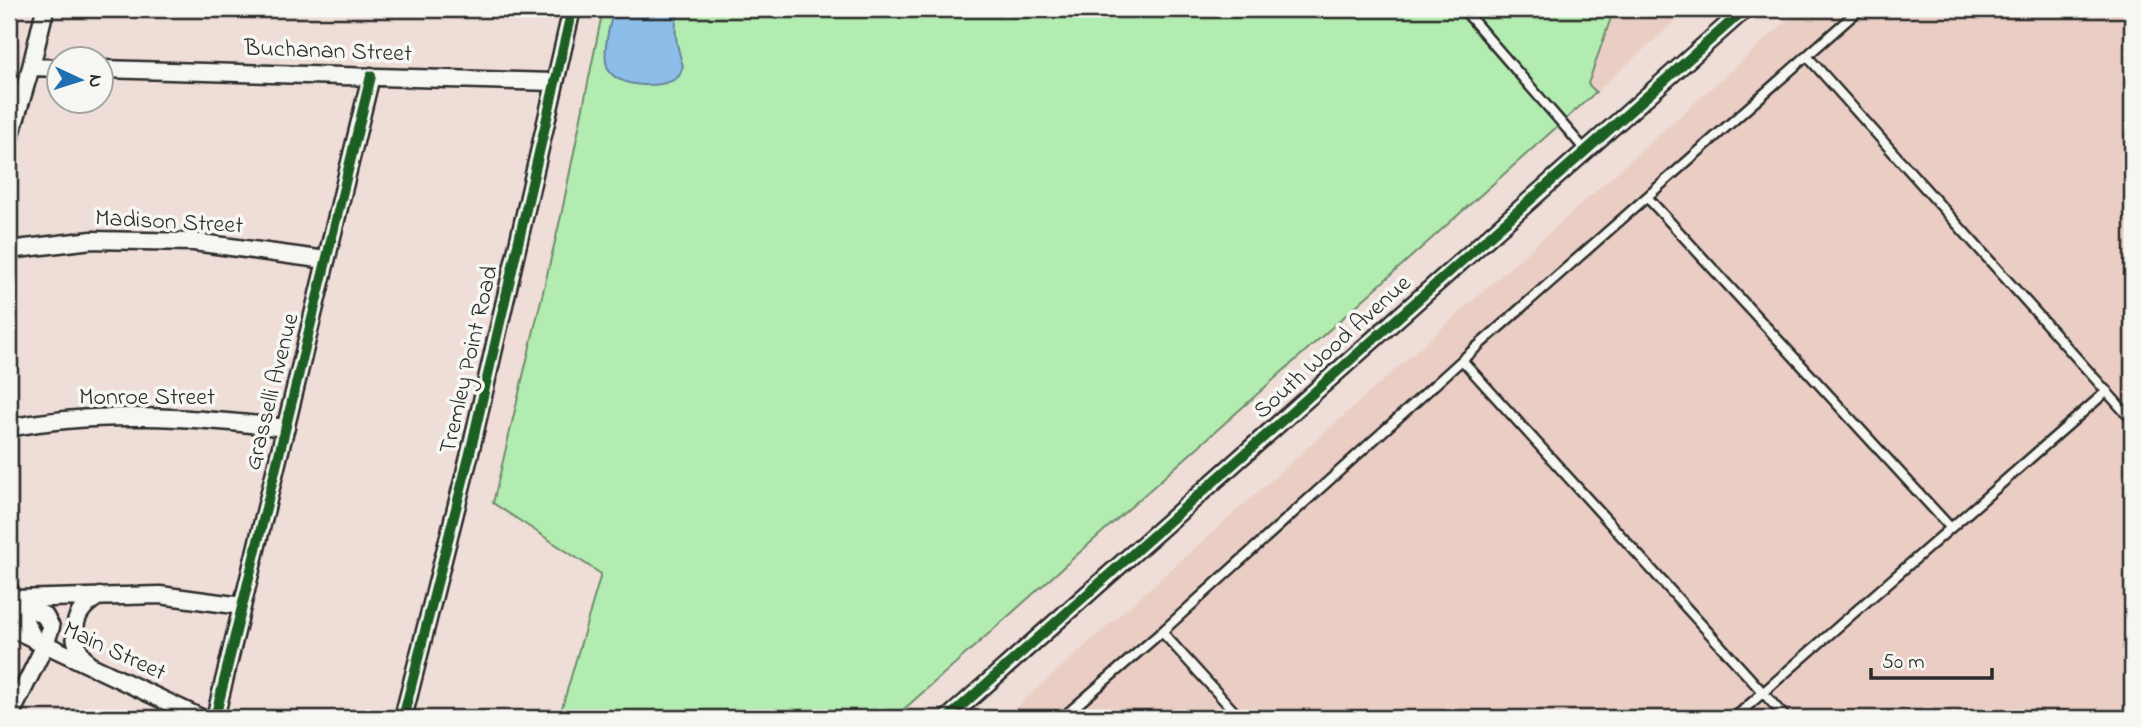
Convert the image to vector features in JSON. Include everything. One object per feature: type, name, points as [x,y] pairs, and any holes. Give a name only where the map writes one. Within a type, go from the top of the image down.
[{"type":"street","points":[[9,141],[45,9]]},
{"type":"street","name":"Tremley Point Road","points":[[403,718],[470,453],[572,9]]},
{"type":"street","name":"South Wood Avenue","points":[[948,718],[1745,9]]},
{"type":"street","points":[[31,67],[46,68]]},
{"type":"street","name":"Buchanan Street","points":[[116,69],[554,82]]},
{"type":"street","name":"Grasselli Avenue","points":[[215,718],[371,76]]},
{"type":"street","name":"Madison Street","points":[[9,250],[92,240],[194,242],[326,260]]},
{"type":"street","name":"Monroe Street","points":[[9,428],[118,415],[209,419],[286,428]]},
{"type":"street","points":[[11,594],[160,595],[242,606]]},
{"type":"street","points":[[9,718],[40,643],[11,594]]},
{"type":"street","points":[[89,666],[78,653],[74,633],[78,617],[85,605],[102,595]]},
{"type":"street","name":"Main Street","points":[[9,627],[201,718]]},
{"type":"lane","points":[[1463,9],[1586,151]]},
{"type":"lane","points":[[1062,718],[1162,632],[1462,360],[1860,9]]},
{"type":"lane","points":[[1807,56],[2132,420]]},
{"type":"lane","points":[[1647,197],[1950,527]]},
{"type":"lane","points":[[1462,360],[1786,718]]},
{"type":"lane","points":[[1734,718],[2107,391]]},
{"type":"lane","points":[[1162,632],[1240,718]]},
{"type":"shaded area","points":[[1614,9],[1689,9],[1596,92],[1588,84]]},
{"type":"shaded area","points":[[1800,9],[2132,9],[2132,718],[1004,718]]},
{"type":"green space","points":[[603,9],[1614,9],[1588,84],[1596,92],[894,718],[559,718],[601,574],[493,503],[561,216]]},
{"type":"water","points":[[614,9],[679,9],[677,45],[683,66],[679,76],[663,83],[642,85],[621,80],[613,75],[608,69],[605,55]]},
{"type":"cycle path","points":[[403,718],[470,453],[572,9]]},
{"type":"cycle path","points":[[948,718],[1745,9]]},
{"type":"cycle path","points":[[215,718],[371,76]]}]
